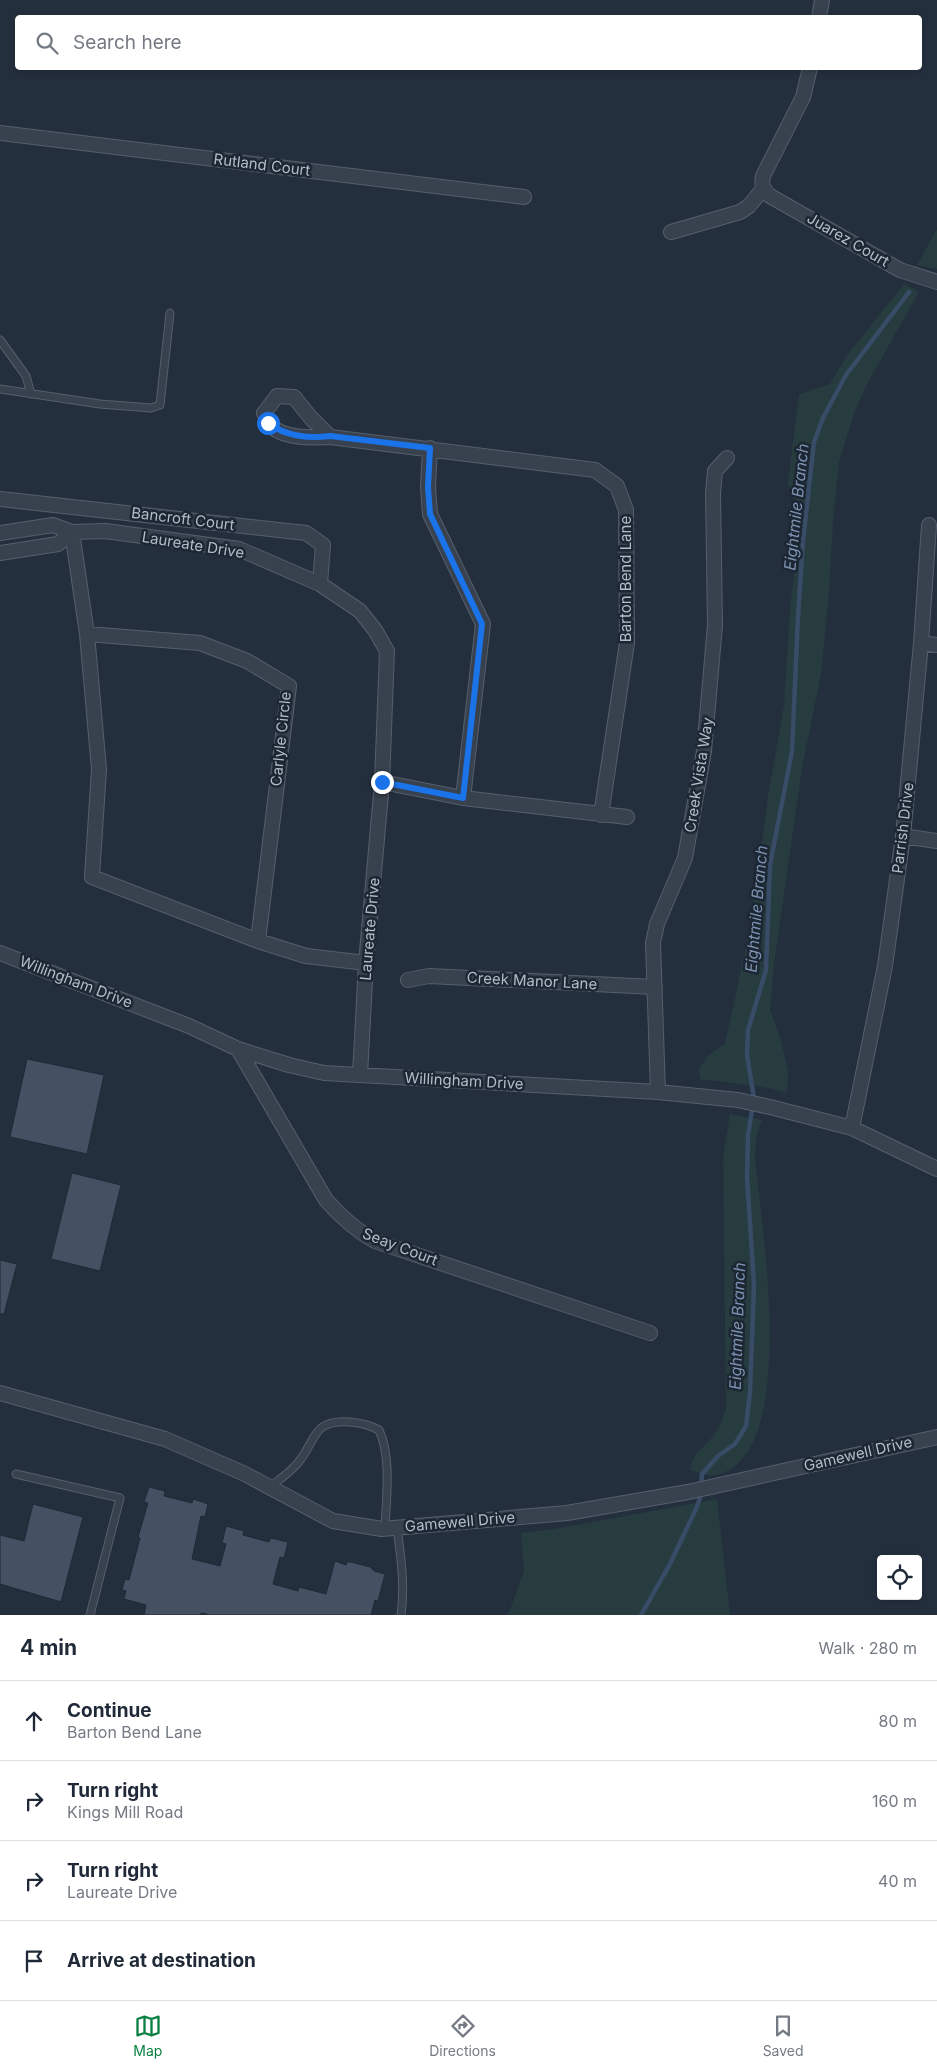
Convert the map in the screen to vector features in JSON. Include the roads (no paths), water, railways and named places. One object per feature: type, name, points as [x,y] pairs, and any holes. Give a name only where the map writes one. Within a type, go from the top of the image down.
[{"type":"street","points":[[820,15],[822,0]]},
{"type":"street","points":[[671,232],[740,212],[749,206],[764,190],[763,176],[803,97],[810,70]]},
{"type":"street","name":"Rutland Court","points":[[0,133],[524,197]]},
{"type":"street","name":"Juarez Court","points":[[764,190],[770,196],[900,270],[937,282]]},
{"type":"street","name":"Barton Bend Lane","points":[[330,436],[595,470],[616,486],[626,510],[627,643],[601,815]]},
{"type":"street","points":[[430,448],[428,487],[430,514],[482,624],[463,798]]},
{"type":"street","name":"Creek Vista Way","points":[[658,1092],[653,943],[657,924],[685,858],[704,751],[715,625],[713,493],[715,471],[727,458]]},
{"type":"street","name":"Bancroft Court","points":[[0,499],[306,534],[323,545],[320,584]]},
{"type":"street","name":"Laureate Drive","points":[[0,533],[53,525],[72,532],[105,531],[239,549],[320,584],[360,611],[375,630],[386,651],[382,782],[366,963],[360,1075]]},
{"type":"street","name":"Parrish Drive","points":[[852,1128],[885,966],[903,836],[921,643],[929,525]]},
{"type":"street","points":[[0,554],[58,544],[72,532]]},
{"type":"street","points":[[72,532],[87,634],[99,769],[92,877],[258,941],[306,956],[366,963]]},
{"type":"street","name":"Carlyle Circle","points":[[87,634],[200,643],[247,661],[289,686],[258,941]]},
{"type":"street","points":[[921,643],[937,645]]},
{"type":"street","points":[[382,782],[463,798],[627,817]]},
{"type":"street","points":[[903,836],[937,841]]},
{"type":"street","name":"Willingham Drive","points":[[0,953],[190,1026],[238,1049],[324,1073],[658,1092],[738,1100],[770,1106],[852,1128],[937,1168]]},
{"type":"street","name":"Creek Manor Lane","points":[[408,980],[430,976],[655,987]]},
{"type":"street","name":"Seay Court","points":[[238,1049],[326,1200],[340,1217],[357,1231],[375,1241],[650,1333]]},
{"type":"street","name":"Gamewell Drive","points":[[0,1393],[165,1439],[245,1474],[333,1521],[391,1528],[567,1514],[712,1487],[937,1436]]},
{"type":"lane","points":[[0,389],[100,404],[151,408],[160,405],[170,313]]},
{"type":"lane","points":[[0,340],[26,376],[31,394]]},
{"type":"lane","points":[[270,1487],[297,1464],[324,1425],[340,1421],[372,1426],[379,1430],[384,1449],[391,1528],[401,1561],[403,1602],[401,1615]]},
{"type":"lane","points":[[16,1474],[120,1498],[90,1615]]},
{"type":"waterway","name":"Eightmile Branch","points":[[641,1615],[670,1564],[695,1511],[700,1498],[702,1474],[718,1456],[735,1444],[746,1426],[750,1392],[754,1285],[747,1177],[748,1135],[754,1098],[747,1055],[748,1030],[766,970],[770,865],[792,751],[803,541],[814,442],[823,418],[846,375],[909,292]]}]
